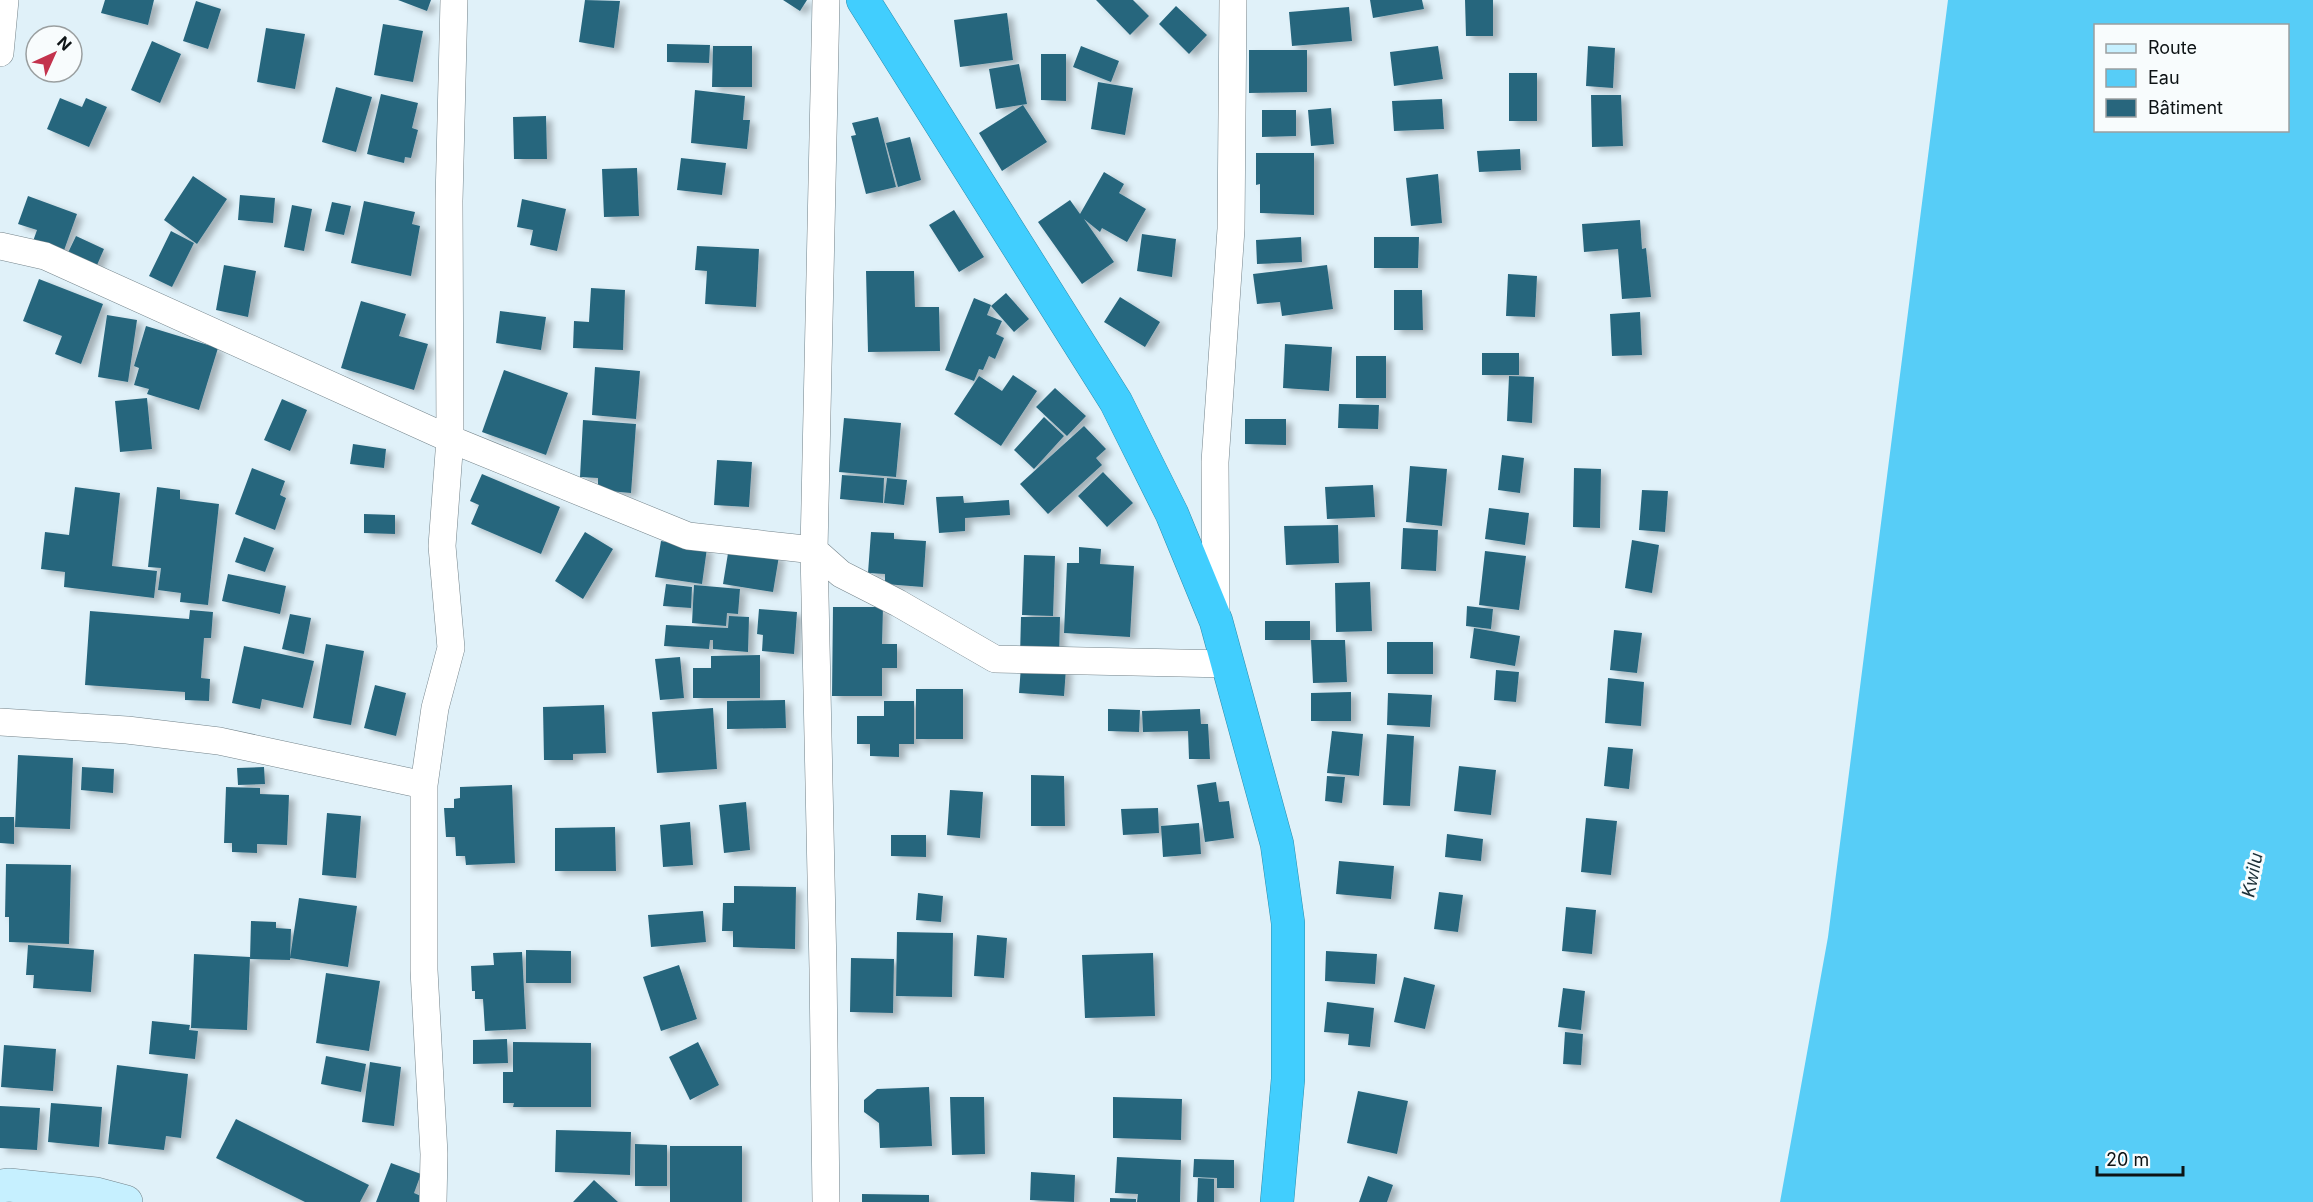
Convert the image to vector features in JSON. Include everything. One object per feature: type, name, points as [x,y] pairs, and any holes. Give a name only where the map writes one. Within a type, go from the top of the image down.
[{"type":"highway","points":[[863,0],[1116,402],[1172,514],[1216,621],[1277,844],[1288,923],[1288,1079],[1277,1202]]},
{"type":"street","points":[[0,53],[5,0]]},
{"type":"street","points":[[433,1202],[434,1154],[423,970],[424,785],[435,708],[451,648],[442,546],[450,439],[449,201],[454,0]]},
{"type":"street","points":[[826,0],[814,550],[824,969],[826,1202]]},
{"type":"street","points":[[1216,621],[1215,462],[1231,229],[1233,0]]},
{"type":"street","points":[[0,246],[45,256],[450,439],[688,536],[814,550],[841,574],[898,603],[995,659],[1227,664]]},
{"type":"street","points":[[0,722],[127,730],[219,741],[424,785]]},
{"type":"street","points":[[0,1186],[96,1194],[126,1202]]},
{"type":"water","name":"Kwilu","points":[[1948,0],[2313,0],[2313,1202],[1780,1202],[1828,937]]},
{"type":"building","points":[[105,0],[154,0],[148,25],[101,13]]},
{"type":"building","points":[[398,0],[431,0],[427,11]]},
{"type":"building","points":[[585,0],[620,1],[614,48],[579,42]]},
{"type":"building","points":[[783,0],[807,0],[800,11]]},
{"type":"building","points":[[1096,0],[1133,0],[1149,16],[1130,35]]},
{"type":"building","points":[[1370,0],[1422,0],[1424,9],[1373,18]]},
{"type":"building","points":[[1465,0],[1493,0],[1493,36],[1466,36]]},
{"type":"building","points":[[196,1],[221,9],[208,49],[183,41]]},
{"type":"building","points":[[1176,6],[1207,35],[1189,54],[1159,24]]},
{"type":"building","points":[[1349,7],[1352,41],[1292,46],[1289,12]]},
{"type":"building","points":[[1007,13],[1013,60],[960,67],[954,20]]},
{"type":"building","points":[[383,24],[423,31],[413,82],[374,75]]},
{"type":"building","points":[[266,28],[305,34],[295,89],[257,82]]},
{"type":"building","points":[[152,41],[181,54],[160,103],[131,90]]},
{"type":"building","points":[[667,44],[710,45],[709,63],[667,62]]},
{"type":"building","points":[[713,46],[752,46],[752,87],[712,87]]},
{"type":"building","points":[[1081,46],[1119,61],[1111,82],[1073,67]]},
{"type":"building","points":[[1438,46],[1443,79],[1394,86],[1390,52]]},
{"type":"building","points":[[1588,46],[1615,48],[1613,88],[1586,86]]},
{"type":"building","points":[[1249,50],[1307,50],[1307,92],[1249,93]]},
{"type":"building","points":[[1041,54],[1066,54],[1066,101],[1041,100]]},
{"type":"building","points":[[1019,64],[1027,104],[996,109],[989,69]]},
{"type":"building","points":[[1509,73],[1537,73],[1537,121],[1509,121]]},
{"type":"building","points":[[1098,82],[1133,88],[1125,135],[1091,129]]},
{"type":"building","points":[[336,87],[372,97],[356,152],[322,142]]},
{"type":"building","points":[[695,90],[745,96],[743,120],[750,120],[747,149],[691,143]]},
{"type":"building","points":[[381,94],[418,103],[412,128],[418,130],[411,158],[405,157],[404,163],[367,154]]},
{"type":"building","points":[[1591,95],[1621,95],[1623,146],[1592,147]]},
{"type":"building","points":[[60,98],[82,107],[86,98],[107,107],[89,147],[47,129]]},
{"type":"building","points":[[1442,99],[1444,129],[1394,131],[1392,101]]},
{"type":"building","points":[[1023,105],[1047,142],[1002,171],[979,133]]},
{"type":"building","points":[[1331,108],[1334,144],[1311,146],[1308,110]]},
{"type":"building","points":[[1262,110],[1296,110],[1296,136],[1262,137]]},
{"type":"building","points":[[546,116],[547,159],[514,159],[513,117]]},
{"type":"building","points":[[878,117],[896,187],[866,194],[851,136],[856,135],[852,123]]},
{"type":"building","points":[[910,137],[921,180],[898,187],[886,143]]},
{"type":"building","points":[[1520,149],[1521,170],[1479,172],[1477,151]]},
{"type":"building","points":[[1256,153],[1314,153],[1314,215],[1260,213],[1260,184],[1256,185]]},
{"type":"building","points":[[681,158],[726,163],[722,195],[677,190]]},
{"type":"building","points":[[637,168],[639,216],[604,217],[602,169]]},
{"type":"building","points":[[1104,172],[1124,184],[1119,193],[1146,209],[1127,242],[1102,228],[1100,232],[1084,219],[1114,262],[1082,284],[1038,222],[1070,200],[1080,214]]},
{"type":"building","points":[[1438,174],[1442,223],[1411,226],[1406,178]]},
{"type":"building","points":[[193,176],[227,199],[197,244],[164,220]]},
{"type":"building","points":[[240,195],[275,198],[273,223],[238,220]]},
{"type":"building","points":[[28,196],[77,214],[62,256],[32,244],[37,230],[18,224]]},
{"type":"building","points":[[522,199],[566,209],[557,251],[530,245],[533,230],[517,227]]},
{"type":"building","points":[[364,201],[415,212],[412,224],[420,226],[411,276],[351,263]]},
{"type":"building","points":[[332,202],[351,206],[344,235],[325,231]]},
{"type":"building","points":[[292,205],[312,209],[304,251],[284,247]]},
{"type":"building","points":[[954,210],[984,257],[959,272],[929,225]]},
{"type":"building","points":[[1640,220],[1642,249],[1646,248],[1651,297],[1622,299],[1618,249],[1584,252],[1582,224]]},
{"type":"building","points":[[171,231],[194,243],[172,287],[149,276]]},
{"type":"building","points":[[1142,234],[1176,239],[1172,277],[1137,271]]},
{"type":"building","points":[[76,236],[104,249],[94,272],[65,259]]},
{"type":"building","points":[[1301,237],[1302,262],[1257,264],[1256,240]]},
{"type":"building","points":[[1374,237],[1419,237],[1418,268],[1374,268]]},
{"type":"building","points":[[697,246],[759,249],[756,307],[705,304],[707,271],[695,270]]},
{"type":"building","points":[[224,265],[256,271],[248,317],[216,310]]},
{"type":"building","points":[[1327,265],[1333,309],[1282,316],[1280,302],[1257,304],[1253,274]]},
{"type":"building","points":[[866,271],[914,271],[915,307],[939,307],[940,351],[868,352]]},
{"type":"building","points":[[1508,274],[1537,276],[1535,317],[1506,316]]},
{"type":"building","points":[[39,279],[103,304],[81,364],[55,354],[62,336],[23,321]]},
{"type":"building","points":[[591,288],[625,290],[623,350],[573,348],[574,321],[589,322]]},
{"type":"building","points":[[1394,290],[1422,290],[1423,330],[1394,330]]},
{"type":"building","points":[[1006,293],[1029,319],[1014,332],[991,306]]},
{"type":"building","points":[[1120,297],[1160,322],[1145,347],[1104,322]]},
{"type":"building","points":[[974,298],[991,305],[987,315],[1002,321],[996,334],[1004,338],[995,359],[989,356],[983,370],[979,369],[974,381],[945,370]]},
{"type":"building","points":[[361,301],[406,314],[399,336],[428,344],[414,390],[341,368]]},
{"type":"building","points":[[500,311],[546,317],[541,350],[496,343]]},
{"type":"building","points":[[1640,312],[1642,355],[1612,356],[1610,314]]},
{"type":"building","points":[[107,315],[137,320],[128,382],[98,377]]},
{"type":"building","points":[[146,326],[218,348],[199,410],[147,394],[149,389],[134,385],[139,368],[134,366]]},
{"type":"building","points":[[1285,344],[1332,347],[1329,391],[1283,388]]},
{"type":"building","points":[[1482,353],[1519,353],[1519,375],[1482,375]]},
{"type":"building","points":[[1356,356],[1386,356],[1386,398],[1356,398]]},
{"type":"building","points":[[595,367],[640,371],[636,419],[592,415]]},
{"type":"building","points":[[504,370],[568,393],[546,455],[482,432]]},
{"type":"building","points":[[1013,375],[1037,391],[1001,446],[954,414],[979,376],[1002,391]]},
{"type":"building","points":[[1509,376],[1534,377],[1532,423],[1507,421]]},
{"type":"building","points":[[1055,388],[1086,416],[1067,436],[1036,407]]},
{"type":"building","points":[[147,398],[152,449],[120,452],[115,401]]},
{"type":"building","points":[[282,399],[307,410],[290,451],[264,440]]},
{"type":"building","points":[[1339,404],[1379,405],[1378,429],[1338,428]]},
{"type":"building","points":[[1044,417],[1064,436],[1034,469],[1014,450]]},
{"type":"building","points":[[844,418],[901,423],[896,477],[839,472]]},
{"type":"building","points":[[1245,419],[1286,419],[1286,445],[1245,444]]},
{"type":"building","points":[[583,420],[636,424],[631,493],[598,490],[598,478],[580,477]]},
{"type":"building","points":[[1084,426],[1106,449],[1096,458],[1102,465],[1048,514],[1020,484]]},
{"type":"building","points":[[353,444],[386,449],[384,468],[350,464]]},
{"type":"building","points":[[1502,455],[1524,458],[1520,493],[1498,490]]},
{"type":"building","points":[[717,460],[752,462],[749,507],[714,505]]},
{"type":"building","points":[[1410,466],[1447,469],[1442,526],[1406,522]]},
{"type":"building","points":[[252,468],[285,481],[280,495],[286,498],[275,530],[235,514]]},
{"type":"building","points":[[1574,468],[1601,469],[1600,528],[1573,527]]},
{"type":"building","points":[[1103,472],[1133,503],[1107,527],[1078,496]]},
{"type":"building","points":[[482,474],[560,507],[541,554],[471,524],[479,505],[470,501]]},
{"type":"building","points":[[842,475],[884,478],[883,503],[840,499]]},
{"type":"building","points":[[887,478],[907,480],[904,505],[884,503]]},
{"type":"building","points":[[1373,485],[1375,517],[1327,519],[1325,487]]},
{"type":"building","points":[[75,487],[120,493],[112,566],[157,571],[154,598],[64,587],[65,572],[41,569],[45,532],[69,535]]},
{"type":"building","points":[[157,487],[180,490],[180,499],[219,504],[208,605],[180,602],[181,593],[158,590],[161,568],[148,567]]},
{"type":"building","points":[[1642,490],[1668,491],[1665,532],[1639,530]]},
{"type":"building","points":[[963,496],[964,503],[1009,500],[1010,515],[965,518],[965,531],[939,533],[936,497]]},
{"type":"building","points":[[1489,508],[1529,513],[1525,545],[1485,539]]},
{"type":"building","points":[[364,514],[395,515],[395,534],[364,533]]},
{"type":"building","points":[[1338,525],[1339,563],[1286,565],[1284,526]]},
{"type":"building","points":[[1403,528],[1438,530],[1436,571],[1401,569]]},
{"type":"building","points":[[585,532],[613,549],[583,599],[555,581]]},
{"type":"building","points":[[871,532],[894,533],[894,539],[926,541],[923,587],[885,584],[885,574],[868,573]]},
{"type":"building","points":[[244,537],[274,548],[265,572],[235,562]]},
{"type":"building","points":[[1632,540],[1659,545],[1652,593],[1625,588]]},
{"type":"building","points":[[661,541],[707,548],[702,584],[655,577]]},
{"type":"building","points":[[729,547],[779,556],[773,592],[723,584]]},
{"type":"building","points":[[1079,547],[1101,549],[1100,564],[1134,566],[1130,637],[1064,633],[1067,563],[1079,563]]},
{"type":"building","points":[[1485,551],[1526,556],[1519,610],[1479,605]]},
{"type":"building","points":[[1024,555],[1055,556],[1053,616],[1022,615]]},
{"type":"building","points":[[228,574],[286,586],[280,614],[222,601]]},
{"type":"building","points":[[1370,582],[1372,631],[1336,632],[1335,583]]},
{"type":"building","points":[[666,584],[692,587],[691,608],[663,606]]},
{"type":"building","points":[[694,585],[740,589],[738,614],[727,613],[726,626],[692,623]]},
{"type":"building","points":[[1467,606],[1493,609],[1491,629],[1466,626]]},
{"type":"building","points":[[833,607],[883,607],[882,644],[897,644],[897,668],[882,668],[882,696],[832,696]]},
{"type":"building","points":[[759,609],[797,612],[794,654],[762,651],[763,635],[757,634]]},
{"type":"building","points":[[190,610],[213,612],[211,638],[204,638],[201,678],[210,679],[209,701],[185,700],[185,692],[85,685],[90,611],[189,619]]},
{"type":"building","points":[[290,614],[311,618],[304,654],[282,649]]},
{"type":"building","points":[[729,616],[749,617],[748,652],[713,649],[713,640],[710,640],[709,649],[664,646],[666,625],[728,628]]},
{"type":"building","points":[[1021,617],[1060,617],[1059,657],[1020,656]]},
{"type":"building","points":[[1265,621],[1310,621],[1310,640],[1265,640]]},
{"type":"building","points":[[1474,628],[1520,636],[1515,666],[1470,658]]},
{"type":"building","points":[[1614,630],[1642,633],[1637,673],[1610,670]]},
{"type":"building","points":[[1311,640],[1345,640],[1347,682],[1313,683]]},
{"type":"building","points":[[1387,642],[1433,642],[1433,674],[1387,674]]},
{"type":"building","points":[[326,644],[364,651],[351,725],[313,718]]},
{"type":"building","points":[[244,646],[314,661],[303,708],[262,699],[260,709],[232,703]]},
{"type":"building","points":[[760,655],[760,698],[693,698],[693,668],[711,668],[711,656]]},
{"type":"building","points":[[680,657],[684,698],[660,700],[655,659]]},
{"type":"building","points":[[1021,666],[1066,668],[1064,696],[1019,693]]},
{"type":"building","points":[[1496,670],[1519,672],[1516,702],[1494,700]]},
{"type":"building","points":[[1608,678],[1644,682],[1641,726],[1605,723]]},
{"type":"building","points":[[375,685],[406,693],[396,736],[364,728]]},
{"type":"building","points":[[916,689],[963,689],[963,739],[916,739]]},
{"type":"building","points":[[1351,692],[1351,721],[1311,721],[1311,693]]},
{"type":"building","points":[[1388,693],[1432,695],[1430,727],[1387,725]]},
{"type":"building","points":[[785,700],[786,728],[727,729],[727,701]]},
{"type":"building","points":[[884,701],[914,701],[914,744],[899,744],[899,757],[870,756],[870,744],[857,744],[857,716],[884,716]]},
{"type":"building","points":[[604,705],[606,753],[573,754],[573,760],[544,760],[543,707]]},
{"type":"building","points":[[713,708],[717,769],[657,773],[652,712]]},
{"type":"building","points":[[1108,709],[1140,710],[1139,732],[1108,731]]},
{"type":"building","points":[[1200,709],[1201,724],[1208,724],[1210,759],[1189,759],[1188,731],[1143,732],[1142,711]]},
{"type":"building","points":[[1332,731],[1363,734],[1359,776],[1327,773]]},
{"type":"building","points":[[1387,734],[1414,736],[1410,806],[1383,805]]},
{"type":"building","points":[[1608,747],[1633,749],[1629,789],[1604,786]]},
{"type":"building","points":[[18,755],[73,758],[70,829],[15,827]]},
{"type":"building","points":[[1459,766],[1496,770],[1491,815],[1454,811]]},
{"type":"building","points":[[82,767],[114,769],[113,793],[81,790]]},
{"type":"building","points":[[264,767],[265,784],[238,785],[237,768]]},
{"type":"building","points":[[1031,775],[1064,776],[1065,826],[1031,826]]},
{"type":"building","points":[[1327,776],[1345,777],[1342,803],[1325,801]]},
{"type":"building","points":[[1216,782],[1219,802],[1229,801],[1234,838],[1205,842],[1197,785]]},
{"type":"building","points":[[512,785],[515,863],[466,865],[465,856],[456,856],[455,837],[446,837],[444,808],[454,808],[454,799],[460,798],[460,787]]},
{"type":"building","points":[[226,787],[260,788],[260,794],[289,795],[287,845],[257,844],[257,853],[232,852],[232,843],[224,843]]},
{"type":"building","points":[[950,790],[983,792],[980,838],[947,835]]},
{"type":"building","points":[[746,802],[750,850],[724,853],[719,805]]},
{"type":"building","points":[[1158,808],[1159,833],[1123,835],[1121,809]]},
{"type":"building","points":[[327,813],[361,816],[356,878],[322,875]]},
{"type":"building","points":[[0,817],[14,817],[14,844],[0,843]]},
{"type":"building","points":[[1586,818],[1617,821],[1611,875],[1581,872]]},
{"type":"building","points":[[690,822],[693,865],[663,867],[660,825]]},
{"type":"building","points":[[1199,823],[1201,854],[1163,857],[1161,826]]},
{"type":"building","points":[[615,827],[616,871],[555,871],[555,828]]},
{"type":"building","points":[[1447,834],[1483,839],[1481,861],[1445,857]]},
{"type":"building","points":[[891,835],[926,835],[926,857],[891,856]]},
{"type":"building","points":[[1339,861],[1394,866],[1391,899],[1336,894]]},
{"type":"building","points":[[6,864],[71,865],[69,944],[9,942],[9,917],[5,917]]},
{"type":"building","points":[[734,886],[796,887],[795,949],[733,947],[733,931],[722,931],[723,903],[734,903]]},
{"type":"building","points":[[1439,892],[1463,895],[1458,932],[1434,929]]},
{"type":"building","points":[[918,893],[943,896],[941,922],[916,920]]},
{"type":"building","points":[[299,898],[357,906],[348,967],[290,958]]},
{"type":"building","points":[[1566,907],[1596,910],[1592,954],[1562,951]]},
{"type":"building","points":[[703,911],[706,942],[651,947],[648,915]]},
{"type":"building","points":[[251,921],[276,922],[276,928],[291,929],[290,960],[250,959]]},
{"type":"building","points":[[897,932],[953,933],[952,997],[896,996]]},
{"type":"building","points":[[977,935],[1007,938],[1004,978],[974,976]]},
{"type":"building","points":[[28,945],[94,950],[91,992],[33,988],[34,975],[26,975]]},
{"type":"building","points":[[526,950],[571,951],[571,983],[526,983]]},
{"type":"building","points":[[1326,951],[1377,954],[1375,984],[1325,981]]},
{"type":"building","points":[[522,952],[526,1029],[485,1031],[483,999],[475,999],[475,991],[472,991],[471,966],[494,965],[493,953]]},
{"type":"building","points":[[1153,953],[1155,1016],[1085,1018],[1082,955]]},
{"type":"building","points":[[194,954],[250,957],[247,1030],[191,1028]]},
{"type":"building","points":[[851,958],[894,959],[893,1013],[850,1012]]},
{"type":"building","points":[[679,965],[697,1019],[661,1031],[643,977]]},
{"type":"building","points":[[326,973],[380,981],[369,1051],[316,1043]]},
{"type":"building","points":[[1404,977],[1435,985],[1425,1029],[1394,1022]]},
{"type":"building","points":[[1563,988],[1585,991],[1581,1030],[1558,1027]]},
{"type":"building","points":[[1327,1002],[1374,1008],[1370,1047],[1348,1045],[1349,1034],[1324,1032]]},
{"type":"building","points":[[152,1021],[190,1025],[189,1030],[198,1031],[195,1059],[149,1054]]},
{"type":"building","points":[[1565,1032],[1583,1034],[1581,1065],[1563,1064]]},
{"type":"building","points":[[507,1039],[508,1063],[473,1064],[473,1040]]},
{"type":"building","points":[[513,1042],[591,1043],[591,1107],[513,1107],[514,1103],[503,1103],[503,1072],[513,1072]]},
{"type":"building","points":[[698,1042],[719,1085],[690,1100],[669,1057]]},
{"type":"building","points":[[4,1045],[56,1049],[53,1091],[1,1087]]},
{"type":"building","points":[[326,1056],[366,1064],[361,1092],[321,1084]]},
{"type":"building","points":[[370,1062],[401,1067],[394,1126],[362,1122]]},
{"type":"building","points":[[117,1065],[188,1074],[181,1138],[166,1136],[164,1150],[108,1144]]},
{"type":"building","points":[[929,1087],[932,1146],[880,1148],[879,1123],[864,1112],[864,1100],[877,1089]]},
{"type":"building","points":[[1358,1091],[1408,1101],[1397,1154],[1347,1143]]},
{"type":"building","points":[[950,1097],[984,1097],[985,1154],[952,1155]]},
{"type":"building","points":[[1113,1097],[1182,1099],[1181,1140],[1113,1138]]},
{"type":"building","points":[[51,1103],[102,1107],[99,1147],[48,1142]]},
{"type":"building","points":[[0,1106],[40,1108],[37,1150],[0,1148]]},
{"type":"building","points":[[236,1119],[369,1185],[360,1202],[305,1202],[216,1158]]},
{"type":"building","points":[[556,1130],[631,1132],[630,1175],[555,1172]]},
{"type":"building","points":[[635,1144],[667,1145],[667,1186],[635,1186]]},
{"type":"building","points":[[670,1146],[742,1146],[742,1202],[670,1202]]},
{"type":"building","points":[[1117,1157],[1181,1160],[1180,1202],[1137,1202],[1138,1194],[1115,1193]]},
{"type":"building","points":[[1194,1159],[1234,1160],[1234,1188],[1217,1188],[1217,1178],[1193,1177]]},
{"type":"building","points":[[391,1163],[421,1174],[414,1193],[428,1199],[427,1202],[376,1202]]},
{"type":"building","points":[[1031,1172],[1075,1175],[1074,1202],[1030,1200]]},
{"type":"building","points":[[1368,1176],[1393,1185],[1387,1202],[1359,1202]]},
{"type":"building","points":[[1198,1178],[1214,1179],[1214,1202],[1197,1202]]},
{"type":"building","points":[[594,1180],[618,1202],[573,1202]]},
{"type":"building","points":[[862,1194],[929,1195],[929,1202],[862,1202]]},
{"type":"building","points":[[1110,1198],[1136,1199],[1136,1202],[1110,1202]]}]
